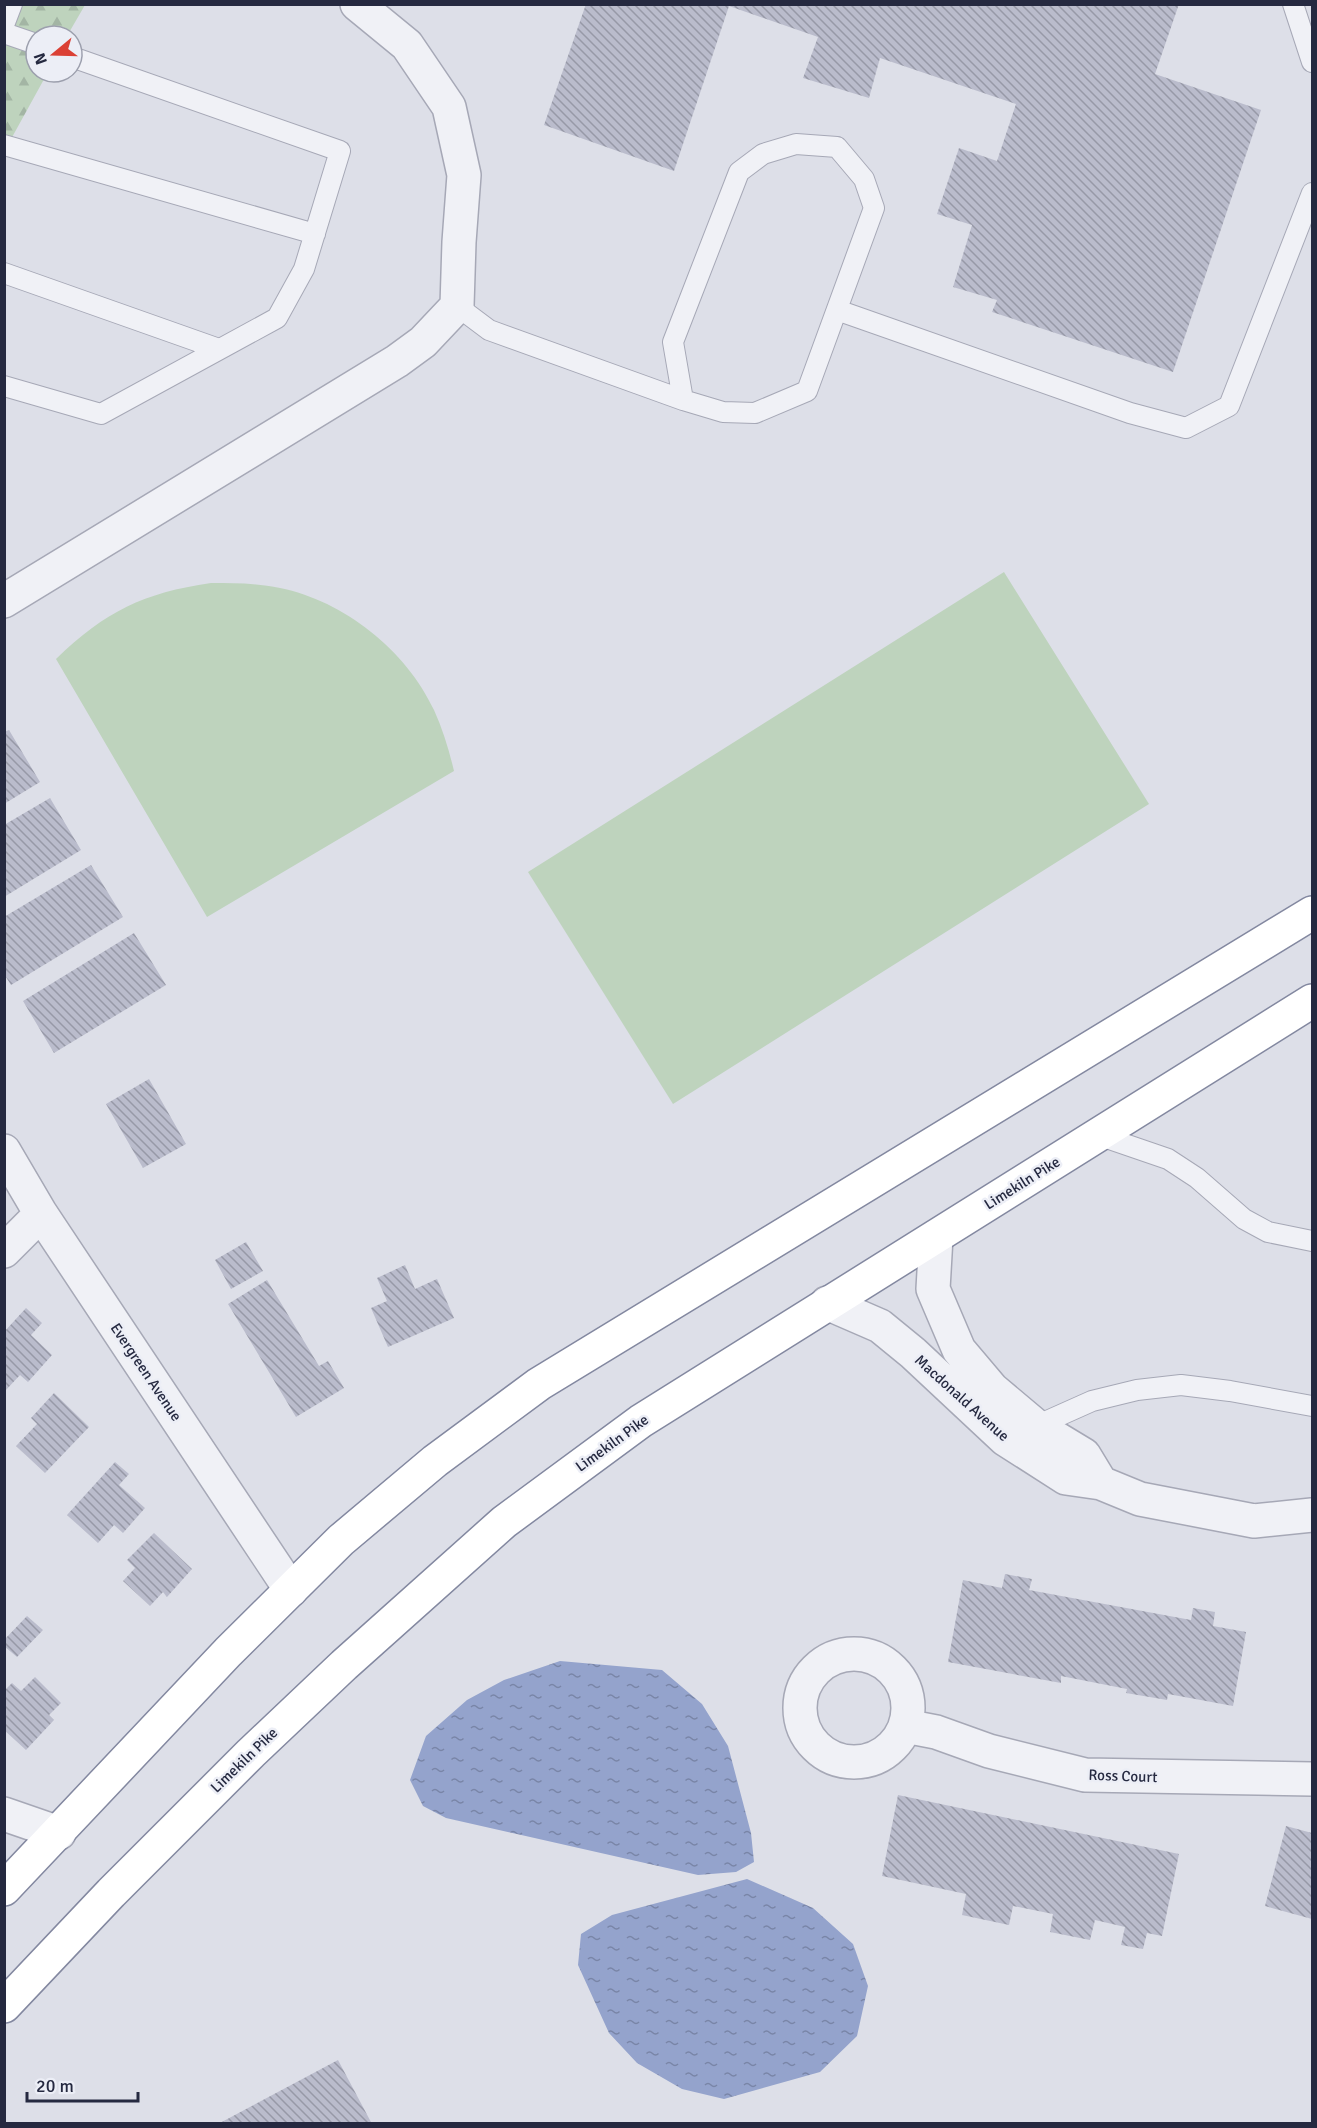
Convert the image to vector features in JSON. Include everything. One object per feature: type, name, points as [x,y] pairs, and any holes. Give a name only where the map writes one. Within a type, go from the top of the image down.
[{"type":"highway","points":[[4,1889],[60,1833],[228,1652],[341,1540],[435,1461],[539,1384],[1312,913]]},
{"type":"highway","name":"Limekiln Pike","points":[[4,2006],[111,1893],[250,1753],[344,1665],[504,1522],[641,1421],[1312,1000]]},
{"type":"street","points":[[8,594],[397,361],[423,342],[457,306],[464,175],[449,106],[407,45],[357,4]]},
{"type":"street","name":"Evergreen Avenue","points":[[4,1151],[41,1214],[291,1590]]},
{"type":"street","points":[[4,1251],[41,1214]]},
{"type":"street","name":"Macdonald Avenue","points":[[936,1237],[933,1289],[959,1350],[992,1389],[1036,1426],[1084,1455],[1101,1483]]},
{"type":"street","name":"Macdonald Avenue","points":[[827,1303],[880,1326],[913,1353],[1005,1439],[1066,1479],[1101,1483],[1140,1499],[1254,1521],[1312,1515]]},
{"type":"street","name":"Ross Court","points":[[905,1726],[936,1732],[989,1751],[1085,1775],[1312,1779]]},
{"type":"street","points":[[4,1814],[60,1833]]},
{"type":"lane","points":[[4,25],[12,4]]},
{"type":"lane","points":[[1293,4],[1312,62]]},
{"type":"lane","points":[[4,33],[24,40]]},
{"type":"lane","points":[[4,386],[102,414],[277,318],[304,269],[340,151],[84,61]]},
{"type":"lane","points":[[457,306],[489,330],[683,400],[723,412],[756,413],[807,391],[874,208],[864,179],[837,147],[796,144],[763,154],[739,171],[673,342],[683,400]]},
{"type":"lane","points":[[4,145],[315,234]]},
{"type":"lane","points":[[837,310],[1130,413],[1186,428],[1229,406],[1312,193]]},
{"type":"lane","points":[[4,273],[219,349]]},
{"type":"lane","points":[[1098,1135],[1168,1159],[1197,1178],[1244,1219],[1268,1232],[1312,1241]]},
{"type":"lane","points":[[1036,1426],[1092,1401],[1137,1390],[1181,1385],[1230,1391],[1312,1406]]},
{"type":"green space","points":[[5,5],[85,5],[74,24],[24,24],[24,84],[41,84],[5,150]]},
{"type":"green space","points":[[1004,572],[1149,804],[673,1104],[528,872]]},
{"type":"green space","points":[[211,583],[263,585],[304,595],[349,616],[370,631],[390,648],[422,688],[440,725],[454,771],[207,917],[56,659],[92,628],[127,607],[165,592]]},
{"type":"water","points":[[560,1661],[662,1670],[702,1704],[728,1746],[751,1833],[754,1862],[736,1872],[698,1875],[446,1818],[423,1806],[410,1780],[426,1736],[467,1700],[504,1680]]},
{"type":"water","points":[[747,1879],[813,1908],[853,1944],[868,1986],[857,2036],[820,2072],[724,2099],[682,2089],[637,2063],[609,2033],[578,1965],[581,1934],[612,1915]]},
{"type":"building","points":[[586,4],[1179,4],[1155,74],[1261,110],[1173,372],[992,312],[997,300],[953,287],[972,225],[937,214],[959,148],[997,161],[1016,104],[880,58],[869,98],[803,78],[818,37],[729,6],[674,171],[544,125]]},
{"type":"building","points":[[9,730],[40,782],[4,804],[4,732]]},
{"type":"building","points":[[50,798],[81,850],[4,897],[4,825]]},
{"type":"building","points":[[91,865],[123,917],[11,985],[4,974],[4,917]]},
{"type":"building","points":[[134,933],[166,985],[54,1053],[23,1001]]},
{"type":"building","points":[[149,1079],[186,1144],[143,1168],[106,1104]]},
{"type":"building","points":[[246,1242],[263,1271],[231,1289],[215,1260]]},
{"type":"building","points":[[405,1265],[415,1289],[437,1279],[454,1318],[388,1347],[371,1308],[387,1301],[377,1278]]},
{"type":"building","points":[[267,1280],[319,1366],[328,1361],[344,1388],[296,1417],[228,1304]]},
{"type":"building","points":[[26,1308],[42,1323],[31,1335],[52,1355],[28,1382],[20,1375],[6,1390],[4,1389],[4,1332]]},
{"type":"building","points":[[54,1393],[89,1427],[45,1473],[16,1446],[37,1424],[31,1418]]},
{"type":"building","points":[[115,1462],[129,1474],[119,1485],[145,1508],[123,1533],[114,1525],[98,1543],[67,1515]]},
{"type":"building","points":[[154,1533],[192,1569],[167,1597],[163,1592],[150,1606],[123,1581],[135,1568],[127,1560]]},
{"type":"building","points":[[1005,1574],[1032,1579],[1029,1590],[1191,1620],[1193,1608],[1215,1612],[1213,1626],[1246,1632],[1233,1706],[1168,1694],[1167,1700],[1126,1693],[1127,1689],[1061,1676],[1061,1683],[948,1662],[963,1580],[1002,1588]]},
{"type":"building","points":[[27,1616],[43,1630],[17,1657],[4,1646],[4,1640]]},
{"type":"building","points":[[35,1677],[61,1703],[49,1715],[54,1720],[26,1750],[4,1730],[4,1691],[12,1683],[21,1691]]},
{"type":"building","points":[[898,1795],[1179,1854],[1162,1936],[1147,1933],[1143,1949],[1121,1945],[1125,1927],[1095,1920],[1090,1940],[1050,1932],[1053,1914],[1013,1906],[1009,1925],[962,1915],[966,1894],[882,1876]]},
{"type":"building","points":[[1286,1826],[1312,1833],[1312,1919],[1265,1906]]},
{"type":"building","points":[[338,2060],[372,2124],[218,2124]]}]
